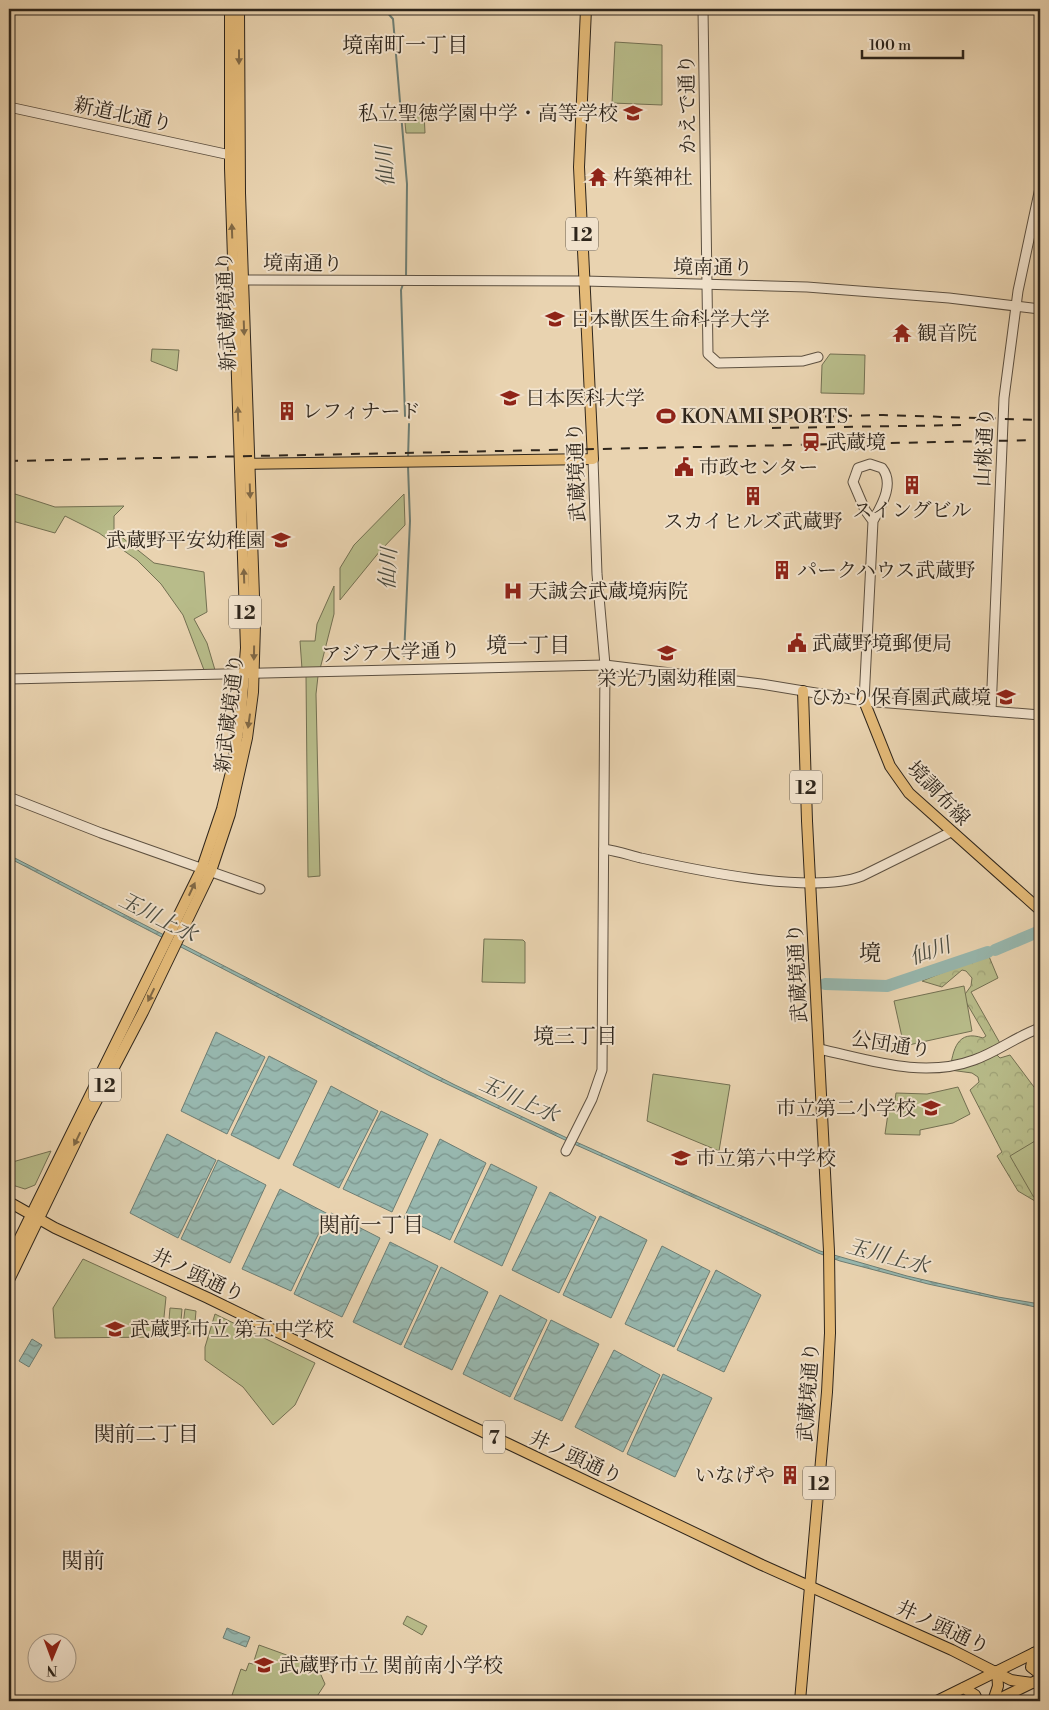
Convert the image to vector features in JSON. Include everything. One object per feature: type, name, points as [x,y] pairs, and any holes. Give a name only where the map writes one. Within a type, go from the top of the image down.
[{"type":"main road","name":"新武蔵境通り","points":[[9,1260],[35,1216],[176,934],[226,828],[241,768],[249,724],[238,280],[230,155],[230,9]]},
{"type":"main road","name":"新武蔵境通り","points":[[238,280],[239,9]]},
{"type":"main road","name":"武蔵境通り","points":[[586,9],[579,159],[593,459]]},
{"type":"main road","points":[[244,464],[593,459]]},
{"type":"main road","name":"武蔵境通り","points":[[800,1701],[828,1373],[829,1265],[810,883],[803,691]]},
{"type":"main road","name":"境調布線","points":[[864,701],[884,752],[899,780],[923,808],[1040,910]]},
{"type":"main road","name":"井ノ頭通り","points":[[9,1202],[810,1586],[997,1671]]},
{"type":"main road","name":"新武蔵境通り","points":[[9,1280],[35,1216]]},
{"type":"main road","points":[[938,1701],[1037,1652]]},
{"type":"main road","points":[[1037,1652],[1031,1667],[1040,1674]]},
{"type":"main road","points":[[994,1701],[998,1686],[997,1671]]},
{"type":"main road","name":"7","points":[[997,1671],[1011,1680],[1036,1681]]},
{"type":"main road","name":"7","points":[[994,1701],[1036,1681]]},
{"type":"main road","points":[[964,1688],[975,1694],[978,1701]]},
{"type":"street","name":"かえで通り","points":[[703,9],[707,350],[713,361],[718,363],[750,363],[770,360],[803,361],[818,357]]},
{"type":"street","name":"新道北通り","points":[[9,107],[230,155]]},
{"type":"street","name":"山桃通り","points":[[991,711],[1004,398],[1015,306],[1040,188]]},
{"type":"street","name":"境南通り","points":[[238,280],[405,282],[584,281],[707,284],[822,288],[1015,306]]},
{"type":"street","points":[[1015,306],[1040,309]]},
{"type":"street","name":"武蔵境通り","points":[[566,1151],[592,1099],[602,1070],[605,665],[597,574],[593,459]]},
{"type":"street","points":[[864,701],[873,521],[887,492],[887,480],[882,468],[870,464],[858,468],[854,474],[853,482],[865,510],[873,521]]},
{"type":"street","points":[[865,510],[879,510]]},
{"type":"street","name":"アジア大学通り","points":[[9,679],[605,665],[803,691]]},
{"type":"street","points":[[803,691],[864,701],[1040,715]]},
{"type":"street","points":[[9,797],[101,834],[260,889]]},
{"type":"street","points":[[604,849],[695,868],[810,883],[839,883],[856,878],[951,832]]},
{"type":"street","name":"公団通り","points":[[819,1049],[910,1068],[945,1068],[976,1060],[1040,1028]]},
{"type":"green space","points":[[615,42],[662,45],[662,105],[612,103]]},
{"type":"green space","points":[[404,112],[424,112],[425,133],[406,133]]},
{"type":"green space","points":[[152,349],[179,350],[177,371],[151,361]]},
{"type":"green space","points":[[830,354],[865,355],[864,394],[821,393],[822,365]]},
{"type":"green space","points":[[9,492],[55,507],[124,506],[114,516],[114,531],[154,563],[204,572],[207,612],[194,619],[207,643],[215,670],[204,670],[183,615],[161,584],[137,560],[99,533],[65,516],[55,533],[9,520]]},
{"type":"green space","points":[[404,494],[405,525],[380,551],[340,600],[340,568],[354,545]]},
{"type":"green space","points":[[334,586],[334,614],[320,669],[302,669],[300,641],[315,641],[317,624]]},
{"type":"green space","points":[[306,676],[318,676],[316,694],[320,876],[308,877]]},
{"type":"green space","points":[[484,939],[523,940],[525,942],[525,983],[482,982]]},
{"type":"green space","points":[[988,954],[998,978],[971,992],[1001,1045],[996,1054],[1000,1058],[1010,1055],[1040,1095],[1040,1204],[1018,1191],[997,1156],[1002,1152],[970,1090],[979,1082],[978,1077],[972,1073],[950,1070],[955,1049],[962,1039],[967,1036],[983,1038],[986,1036],[963,997],[971,986],[972,978],[966,971],[962,970],[942,987],[922,981]]},
{"type":"green space","points":[[964,986],[972,1031],[904,1046],[894,1001]]},
{"type":"green space","points":[[653,1074],[730,1085],[719,1151],[647,1121]]},
{"type":"green space","points":[[958,1087],[970,1114],[953,1123],[920,1130],[920,1135],[885,1134],[890,1100],[895,1100],[896,1093],[927,1094]]},
{"type":"green space","points":[[1040,1138],[1040,1200],[1033,1196],[1010,1156]]},
{"type":"green space","points":[[51,1151],[35,1185],[25,1189],[9,1184],[9,1163]]},
{"type":"green space","points":[[83,1259],[166,1297],[162,1337],[55,1338],[53,1308]]},
{"type":"green space","points":[[170,1308],[182,1309],[180,1333],[168,1332]]},
{"type":"green space","points":[[185,1309],[196,1311],[194,1334],[182,1333]]},
{"type":"green space","points":[[215,1314],[315,1363],[295,1405],[273,1425],[243,1387],[205,1360],[205,1347]]},
{"type":"green space","points":[[407,1616],[427,1626],[422,1635],[403,1624]]},
{"type":"green space","points":[[259,1645],[317,1666],[325,1684],[314,1701],[230,1701],[241,1669],[246,1671],[249,1663],[253,1664]]},
{"type":"water","points":[[9,855],[455,1085],[565,1137],[820,1251],[907,1276],[998,1297],[1040,1304],[1040,1308],[928,1284],[840,1261],[818,1253],[565,1140],[430,1076],[9,858]]},
{"type":"water","points":[[216,1032],[265,1057],[227,1134],[181,1111]]},
{"type":"water","points":[[269,1056],[317,1081],[279,1159],[231,1135]]},
{"type":"water","points":[[331,1086],[378,1111],[339,1188],[293,1165]]},
{"type":"water","points":[[381,1111],[428,1134],[392,1212],[343,1189]]},
{"type":"water","points":[[167,1134],[216,1160],[178,1238],[130,1213]]},
{"type":"water","points":[[440,1139],[486,1163],[450,1240],[404,1218]]},
{"type":"water","points":[[218,1160],[266,1185],[230,1263],[181,1239]]},
{"type":"water","points":[[491,1164],[537,1187],[502,1266],[454,1242]]},
{"type":"water","points":[[280,1189],[328,1214],[291,1291],[242,1269]]},
{"type":"water","points":[[550,1192],[596,1217],[559,1293],[512,1270]]},
{"type":"water","points":[[331,1213],[380,1238],[342,1317],[294,1294]]},
{"type":"water","points":[[600,1216],[647,1240],[611,1318],[563,1295]]},
{"type":"water","points":[[390,1242],[438,1266],[401,1345],[353,1322]]},
{"type":"water","points":[[662,1246],[710,1271],[674,1347],[625,1324]]},
{"type":"water","points":[[441,1267],[488,1292],[452,1370],[404,1347]]},
{"type":"water","points":[[716,1270],[761,1295],[724,1372],[677,1350]]},
{"type":"water","points":[[500,1295],[547,1320],[510,1397],[463,1374]]},
{"type":"water","points":[[551,1320],[599,1344],[562,1421],[514,1399]]},
{"type":"water","points":[[32,1339],[42,1345],[29,1367],[19,1361]]},
{"type":"water","points":[[614,1350],[660,1375],[623,1452],[575,1427]]},
{"type":"water","points":[[663,1374],[712,1398],[675,1477],[627,1454]]},
{"type":"water","points":[[227,1628],[250,1637],[246,1647],[223,1638]]},
{"type":"waterway","name":"仙川","points":[[290,9],[386,11],[393,19],[407,184],[406,277]]},
{"type":"waterway","name":"仙川","points":[[403,284],[401,290],[405,416]]},
{"type":"waterway","name":"仙川","points":[[408,459],[409,424]]},
{"type":"waterway","name":"仙川","points":[[404,656],[410,521],[408,466]]},
{"type":"waterway","name":"仙川","points":[[995,950],[1040,931]]},
{"type":"waterway","name":"仙川","points":[[825,984],[887,986],[988,952]]},
{"type":"railway","points":[[771,418],[883,415],[1040,420]]},
{"type":"railway","points":[[772,428],[967,425]]},
{"type":"railway","points":[[9,461],[1040,440]]},
{"type":"place","name":"私立聖徳学園中学・高等学校","points":[[633,113]]},
{"type":"place","name":"杵築神社","points":[[598,177]]},
{"type":"place","name":"日本獣医生命科学大学","points":[[555,319]]},
{"type":"place","name":"観音院","points":[[902,333]]},
{"type":"place","name":"日本医科大学","points":[[510,398]]},
{"type":"place","name":"レフィナード","points":[[287,411]]},
{"type":"place","name":"KONAMI SPORTS","points":[[666,416]]},
{"type":"place","name":"武蔵境","points":[[811,442]]},
{"type":"place","name":"市政センター","points":[[684,467]]},
{"type":"place","name":"スイングビル","points":[[912,485]]},
{"type":"place","name":"スカイヒルズ武蔵野","points":[[753,496]]},
{"type":"place","name":"武蔵野平安幼稚園","points":[[281,540]]},
{"type":"place","name":"パークハウス武蔵野","points":[[782,570]]},
{"type":"place","name":"天誠会武蔵境病院","points":[[513,591]]},
{"type":"place","name":"武蔵野境郵便局","points":[[797,643]]},
{"type":"place","name":"栄光乃園幼稚園","points":[[667,653]]},
{"type":"place","name":"ひかり保育園武蔵境","points":[[1006,697]]},
{"type":"place","name":"市立第二小学校","points":[[931,1108]]},
{"type":"place","name":"市立第六中学校","points":[[681,1158]]},
{"type":"place","name":"武蔵野市立 第五中学校","points":[[115,1329]]},
{"type":"place","name":"いなげや","points":[[790,1475]]},
{"type":"place","name":"武蔵野市立 関前南小学校","points":[[264,1665]]},
{"type":"district","name":"境南町一丁目","points":[[405,45]]},
{"type":"district","name":"境一丁目","points":[[528,645]]},
{"type":"district","name":"境","points":[[870,952]]},
{"type":"district","name":"境三丁目","points":[[575,1036]]},
{"type":"district","name":"関前一丁目","points":[[371,1225]]},
{"type":"district","name":"関前二丁目","points":[[146,1434]]},
{"type":"district","name":"関前","points":[[83,1560]]},
{"type":"water label","name":"玉川上水","points":[[158,917]]},
{"type":"water label","name":"玉川上水","points":[[519,1099]]},
{"type":"water label","name":"玉川上水","points":[[888,1256]]}]
